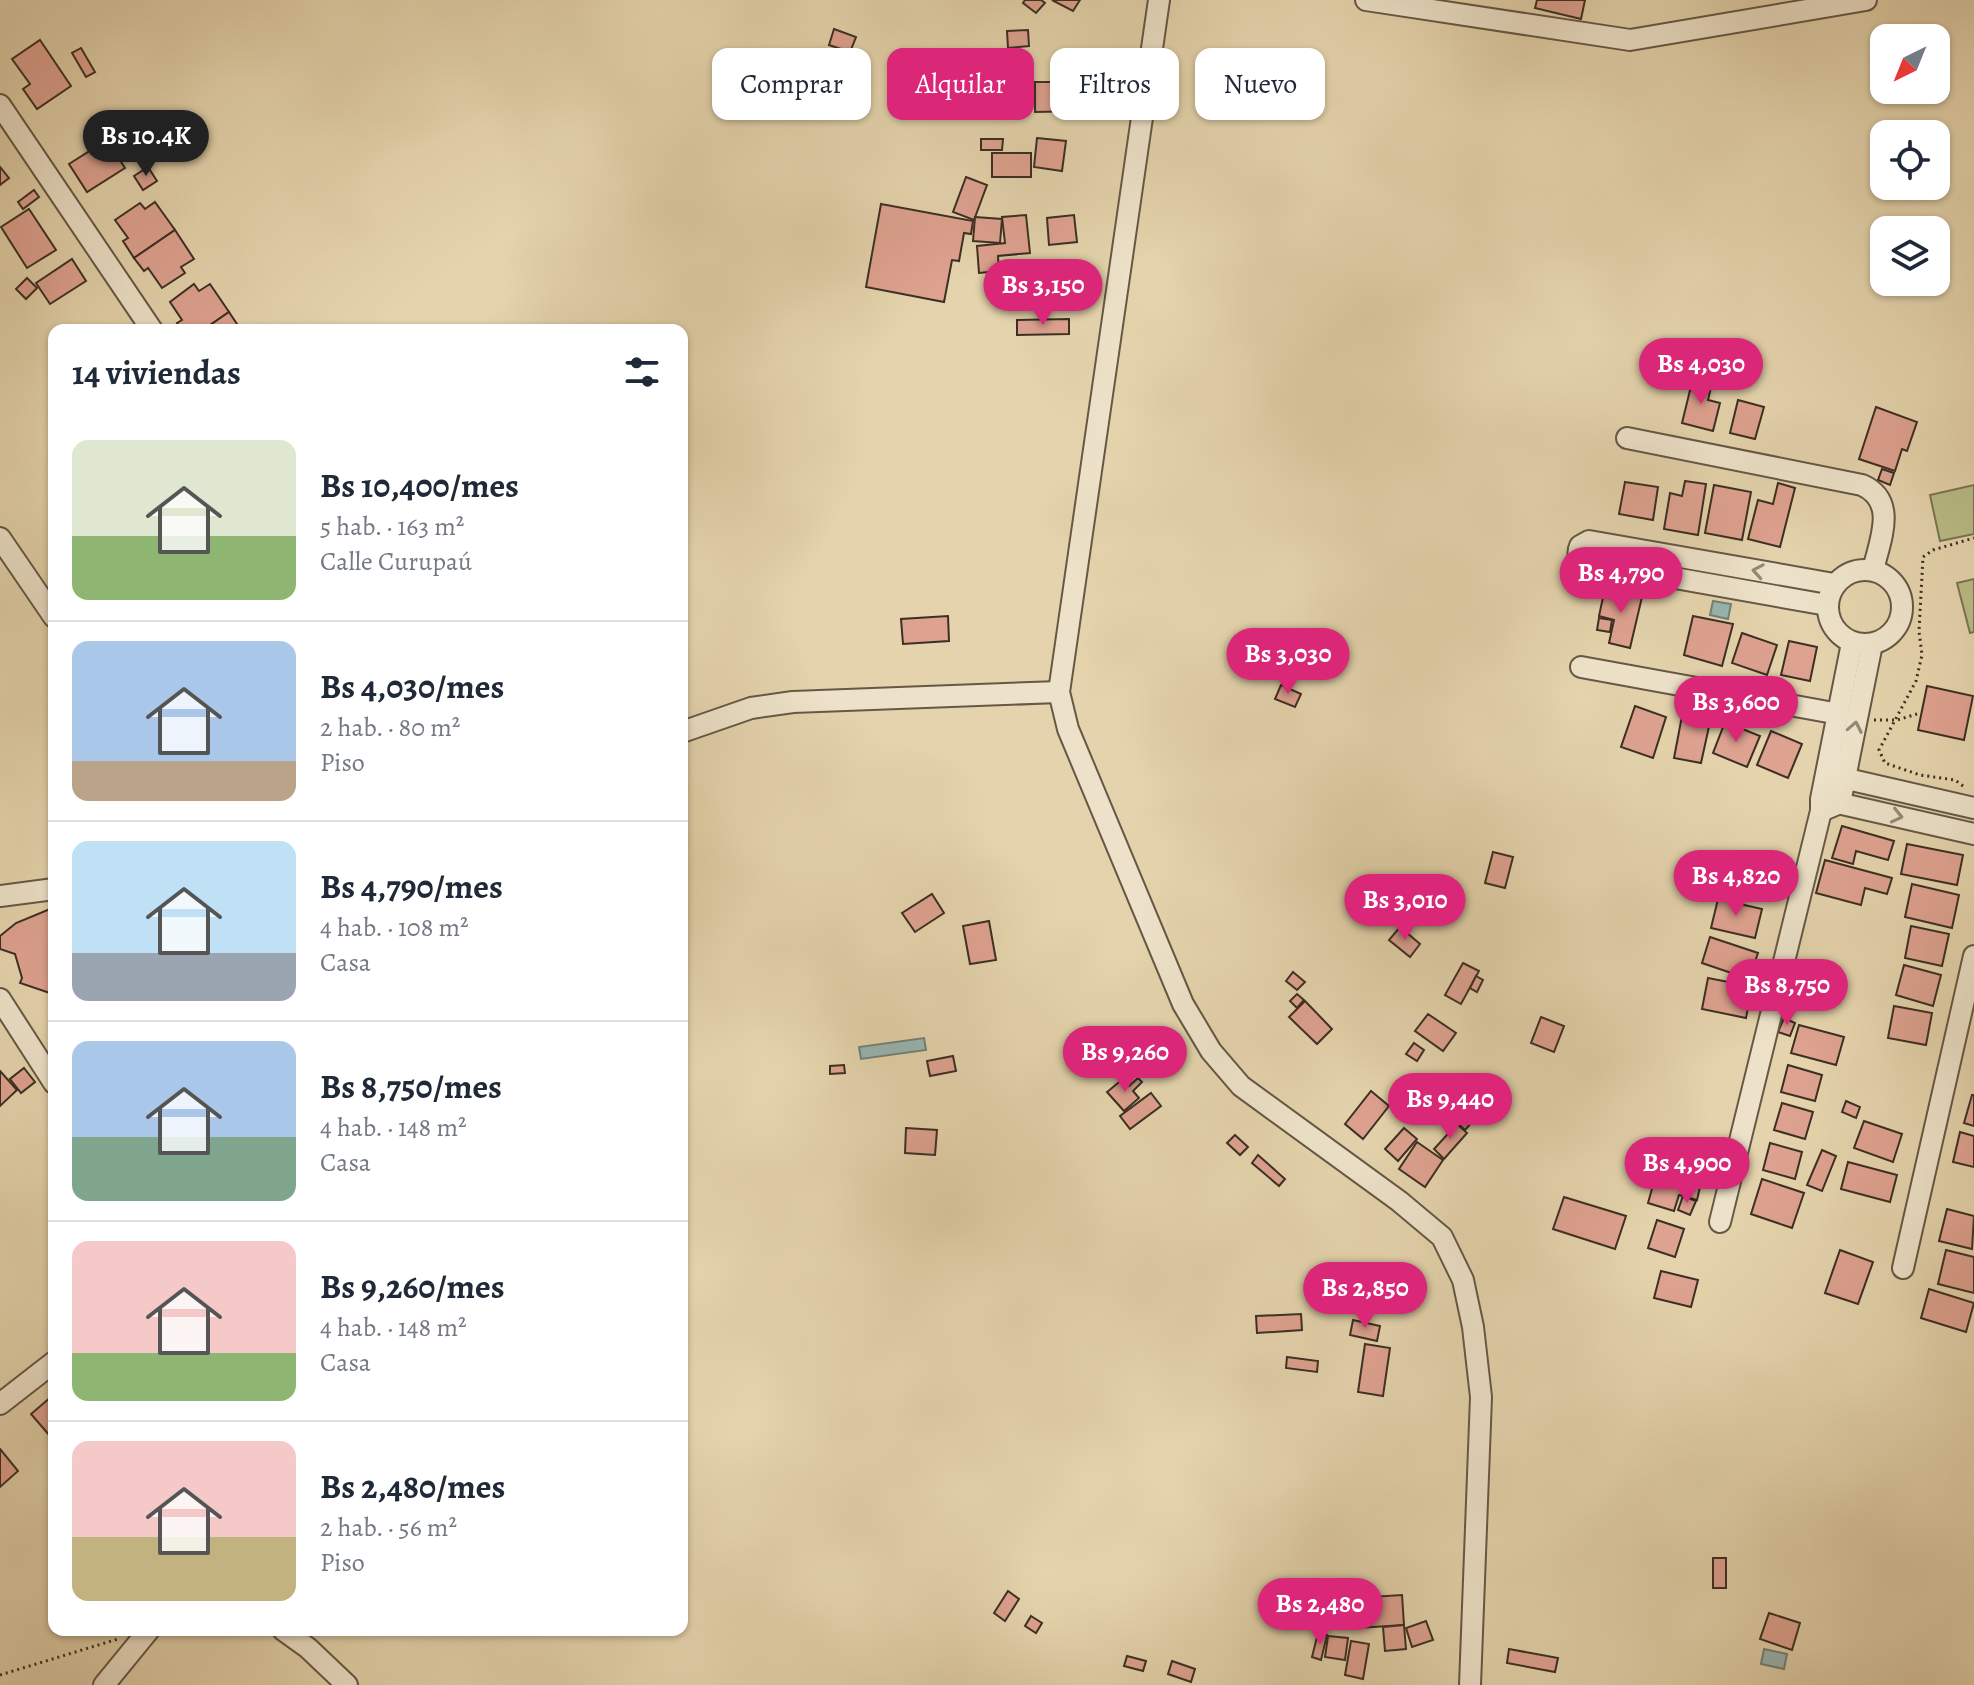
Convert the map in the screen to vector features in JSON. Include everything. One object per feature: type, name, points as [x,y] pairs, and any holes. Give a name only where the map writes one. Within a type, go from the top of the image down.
[{"type":"street","points":[[1159,0],[1059,692],[1068,729],[1183,1004],[1211,1051],[1241,1086],[1399,1201],[1442,1237],[1463,1280],[1473,1327],[1481,1397],[1470,1685]]},
{"type":"street","points":[[1366,0],[1630,40],[1866,0]]},
{"type":"street","points":[[0,105],[148,324]]},
{"type":"street","points":[[1627,438],[1871,489],[1878,496],[1885,514],[1873,570]]},
{"type":"street","points":[[0,538],[48,608]]},
{"type":"street","points":[[1827,605],[1585,562],[1578,552],[1580,546],[1589,541],[1834,584]]},
{"type":"street","points":[[1859,570],[1873,570],[1887,576],[1897,587],[1902,601],[1902,615],[1896,629],[1885,639],[1862,643],[1834,628],[1827,605],[1834,584],[1845,575],[1859,570]]},
{"type":"street","points":[[1720,1222],[1836,776],[1862,643]]},
{"type":"street","points":[[1581,667],[1848,715]]},
{"type":"street","points":[[688,730],[751,708],[793,702],[1059,692]]},
{"type":"street","points":[[1836,776],[1973,798]]},
{"type":"street","points":[[1827,804],[1974,834]]},
{"type":"street","points":[[0,896],[48,890]]},
{"type":"street","points":[[1903,1268],[1974,956]]},
{"type":"street","points":[[0,999],[48,1074]]},
{"type":"street","points":[[0,1404],[48,1367]]},
{"type":"street","points":[[111,1683],[144,1636]]},
{"type":"street","points":[[291,1636],[347,1685]]},
{"type":"path","points":[[1973,798],[1955,780],[1920,775],[1885,763],[1879,750],[1916,681],[1922,655],[1919,631],[1923,557],[1933,550],[1974,538]]},
{"type":"path","points":[[1848,715],[1882,722],[1917,714]]},
{"type":"path","points":[[0,1675],[136,1636]]},
{"type":"green space","points":[[1974,485],[1974,534],[1940,541],[1930,495]]},
{"type":"green space","points":[[1974,579],[1974,632],[1970,633],[1957,583]]},
{"type":"water","points":[[1713,601],[1731,604],[1728,619],[1710,615]]},
{"type":"water","points":[[924,1038],[926,1050],[861,1059],[859,1047]]},
{"type":"water","points":[[1764,1649],[1787,1654],[1784,1669],[1761,1664]]},
{"type":"building","points":[[1025,0],[1045,3],[1036,13],[1023,3]]},
{"type":"building","points":[[1052,0],[1080,0],[1073,11]]},
{"type":"building","points":[[1537,0],[1585,0],[1581,19],[1535,8]]},
{"type":"building","points":[[834,29],[856,37],[852,48],[829,45]]},
{"type":"building","points":[[1028,30],[1029,46],[1008,48],[1007,31]]},
{"type":"building","points":[[40,40],[71,86],[37,109],[23,89],[30,84],[12,59]]},
{"type":"building","points":[[81,48],[95,72],[86,77],[72,53]]},
{"type":"building","points":[[1035,82],[1050,82],[1050,112],[1035,112]]},
{"type":"building","points":[[1037,138],[1066,141],[1062,171],[1034,167]]},
{"type":"building","points":[[981,139],[1003,139],[1002,150],[981,150]]},
{"type":"building","points":[[107,140],[125,168],[87,192],[69,164]]},
{"type":"building","points":[[992,153],[1031,153],[1031,177],[992,177]]},
{"type":"building","points":[[0,167],[9,178],[0,185]]},
{"type":"building","points":[[148,167],[157,181],[143,190],[134,176]]},
{"type":"building","points":[[966,177],[987,185],[974,220],[953,212]]},
{"type":"building","points":[[34,190],[39,197],[23,209],[18,202]]},
{"type":"building","points":[[155,202],[175,230],[134,258],[123,241],[128,238],[115,220],[140,203],[145,209]]},
{"type":"building","points":[[881,204],[973,221],[971,234],[964,233],[959,261],[952,260],[944,302],[866,287]]},
{"type":"building","points":[[29,209],[56,250],[27,268],[1,227]]},
{"type":"building","points":[[1026,215],[1030,253],[998,256],[999,271],[979,273],[977,246],[1005,243],[1002,217]]},
{"type":"building","points":[[1074,215],[1077,242],[1049,245],[1047,218]]},
{"type":"building","points":[[975,217],[1002,219],[1000,243],[973,241]]},
{"type":"building","points":[[175,230],[194,259],[181,267],[185,273],[162,288],[148,268],[144,271],[134,258]]},
{"type":"building","points":[[72,259],[86,281],[50,304],[36,283]]},
{"type":"building","points":[[1000,275],[1047,276],[1046,296],[1000,295]]},
{"type":"building","points":[[27,278],[37,288],[26,299],[16,289]]},
{"type":"building","points":[[1048,279],[1069,279],[1069,294],[1048,294]]},
{"type":"building","points":[[194,284],[199,291],[210,284],[229,312],[212,324],[178,324],[182,320],[170,302]]},
{"type":"building","points":[[229,312],[237,324],[212,324]]},
{"type":"building","points":[[1069,319],[1069,334],[1017,335],[1017,320]]},
{"type":"building","points":[[1714,363],[1733,370],[1729,380],[1710,372]]},
{"type":"building","points":[[1693,378],[1712,383],[1708,400],[1720,403],[1713,431],[1682,423]]},
{"type":"building","points":[[1738,400],[1764,407],[1755,439],[1730,433]]},
{"type":"building","points":[[1876,407],[1917,422],[1907,451],[1902,449],[1895,471],[1859,459]]},
{"type":"building","points":[[1882,469],[1894,473],[1890,485],[1878,480]]},
{"type":"building","points":[[1685,481],[1706,484],[1698,535],[1664,529],[1670,493],[1682,496]]},
{"type":"building","points":[[1625,482],[1658,487],[1653,520],[1619,514]]},
{"type":"building","points":[[1778,483],[1795,488],[1780,547],[1748,539],[1758,500],[1773,504]]},
{"type":"building","points":[[1714,485],[1751,492],[1742,540],[1705,533]]},
{"type":"building","points":[[1605,588],[1642,597],[1630,648],[1609,643],[1614,620],[1599,616]]},
{"type":"building","points":[[948,616],[949,641],[903,644],[901,619]]},
{"type":"building","points":[[1693,616],[1733,624],[1722,666],[1684,655]]},
{"type":"building","points":[[1599,618],[1612,620],[1610,632],[1597,630]]},
{"type":"building","points":[[1742,633],[1777,645],[1767,675],[1732,663]]},
{"type":"building","points":[[1789,641],[1817,647],[1810,681],[1781,675]]},
{"type":"building","points":[[1281,685],[1301,694],[1295,707],[1275,699]]},
{"type":"building","points":[[1927,686],[1973,696],[1964,740],[1918,730]]},
{"type":"building","points":[[1635,706],[1666,717],[1653,758],[1621,747]]},
{"type":"building","points":[[1682,716],[1710,722],[1701,763],[1674,758]]},
{"type":"building","points":[[1725,722],[1760,736],[1747,767],[1713,753]]},
{"type":"building","points":[[1771,731],[1802,744],[1788,778],[1757,765]]},
{"type":"building","points":[[1842,826],[1894,841],[1888,860],[1856,851],[1853,864],[1832,858]]},
{"type":"building","points":[[1907,844],[1963,855],[1957,885],[1901,874]]},
{"type":"building","points":[[1493,852],[1513,857],[1505,888],[1485,883]]},
{"type":"building","points":[[1734,855],[1772,871],[1761,899],[1722,883]]},
{"type":"building","points":[[1825,860],[1892,878],[1887,894],[1865,888],[1861,905],[1816,893]]},
{"type":"building","points":[[1912,884],[1959,895],[1952,928],[1905,917]]},
{"type":"building","points":[[932,894],[944,913],[915,932],[902,913]]},
{"type":"building","points":[[1718,899],[1762,909],[1755,938],[1711,928]]},
{"type":"building","points":[[48,910],[48,992],[20,983],[22,978],[15,954],[0,949],[0,936],[16,923]]},
{"type":"building","points":[[989,921],[996,960],[970,964],[963,926]]},
{"type":"building","points":[[1911,926],[1949,934],[1942,966],[1905,958]]},
{"type":"building","points":[[1400,927],[1420,944],[1410,957],[1389,940]]},
{"type":"building","points":[[1710,937],[1758,953],[1749,979],[1702,963]]},
{"type":"building","points":[[1463,963],[1479,971],[1461,1004],[1445,995]]},
{"type":"building","points":[[1904,965],[1941,975],[1933,1006],[1896,995]]},
{"type":"building","points":[[1293,972],[1305,982],[1297,990],[1286,981]]},
{"type":"building","points":[[1476,976],[1483,980],[1477,992],[1470,988]]},
{"type":"building","points":[[1708,978],[1734,983],[1732,999],[1749,1003],[1746,1018],[1702,1009]]},
{"type":"building","points":[[1297,994],[1304,1000],[1297,1008],[1290,1001]]},
{"type":"building","points":[[1305,1001],[1332,1029],[1317,1044],[1289,1017]]},
{"type":"building","points":[[1894,1006],[1932,1013],[1926,1045],[1888,1038]]},
{"type":"building","points":[[1428,1014],[1456,1033],[1443,1051],[1415,1031]]},
{"type":"building","points":[[1541,1017],[1564,1026],[1554,1052],[1531,1043]]},
{"type":"building","points":[[1784,1018],[1795,1023],[1790,1036],[1778,1032]]},
{"type":"building","points":[[1799,1025],[1844,1037],[1836,1065],[1791,1053]]},
{"type":"building","points":[[1414,1043],[1424,1050],[1417,1061],[1406,1054]]},
{"type":"building","points":[[953,1056],[956,1071],[930,1076],[927,1061]]},
{"type":"building","points":[[844,1065],[845,1073],[830,1074],[830,1066]]},
{"type":"building","points":[[1788,1065],[1822,1075],[1815,1101],[1781,1092]]},
{"type":"building","points":[[24,1068],[35,1082],[21,1093],[10,1079]]},
{"type":"building","points":[[0,1071],[17,1090],[0,1106]]},
{"type":"building","points":[[1138,1078],[1142,1082],[1133,1091],[1139,1098],[1124,1111],[1107,1092],[1123,1079],[1129,1086]]},
{"type":"building","points":[[1371,1091],[1389,1106],[1363,1139],[1345,1124]]},
{"type":"building","points":[[1151,1093],[1161,1106],[1130,1129],[1120,1116]]},
{"type":"building","points":[[1974,1095],[1974,1126],[1964,1123]]},
{"type":"building","points":[[1846,1101],[1860,1107],[1856,1118],[1842,1112]]},
{"type":"building","points":[[1472,1103],[1481,1112],[1465,1130],[1455,1121]]},
{"type":"building","points":[[1782,1103],[1813,1112],[1805,1139],[1774,1130]]},
{"type":"building","points":[[1864,1121],[1902,1134],[1893,1162],[1854,1148]]},
{"type":"building","points":[[1457,1124],[1467,1133],[1444,1159],[1434,1149]]},
{"type":"building","points":[[906,1128],[937,1130],[935,1155],[905,1153]]},
{"type":"building","points":[[1404,1128],[1417,1139],[1398,1161],[1385,1149]]},
{"type":"building","points":[[1960,1132],[1974,1136],[1974,1167],[1953,1162]]},
{"type":"building","points":[[1235,1135],[1248,1147],[1240,1155],[1227,1143]]},
{"type":"building","points":[[1417,1142],[1443,1160],[1425,1187],[1399,1169]]},
{"type":"building","points":[[1770,1143],[1802,1152],[1795,1179],[1763,1170]]},
{"type":"building","points":[[1822,1150],[1836,1156],[1822,1191],[1807,1185]]},
{"type":"building","points":[[1258,1155],[1285,1179],[1279,1186],[1252,1163]]},
{"type":"building","points":[[1848,1162],[1897,1175],[1890,1202],[1841,1189]]},
{"type":"building","points":[[1657,1171],[1701,1183],[1697,1200],[1679,1195],[1674,1211],[1648,1203]]},
{"type":"building","points":[[1762,1179],[1804,1193],[1792,1228],[1751,1214]]},
{"type":"building","points":[[1683,1196],[1696,1201],[1690,1215],[1678,1210]]},
{"type":"building","points":[[1564,1197],[1626,1216],[1615,1249],[1553,1229]]},
{"type":"building","points":[[1947,1209],[1974,1216],[1972,1249],[1939,1241]]},
{"type":"building","points":[[1657,1220],[1684,1229],[1675,1257],[1648,1248]]},
{"type":"building","points":[[1840,1250],[1873,1262],[1858,1304],[1825,1293]]},
{"type":"building","points":[[1946,1250],[1974,1257],[1974,1293],[1938,1284]]},
{"type":"building","points":[[1661,1271],[1698,1280],[1691,1307],[1654,1298]]},
{"type":"building","points":[[1929,1289],[1974,1303],[1966,1332],[1921,1318]]},
{"type":"building","points":[[1375,1291],[1382,1304],[1369,1311],[1362,1298]]},
{"type":"building","points":[[1301,1314],[1302,1330],[1257,1333],[1256,1316]]},
{"type":"building","points":[[1353,1320],[1380,1326],[1377,1341],[1350,1335]]},
{"type":"building","points":[[1365,1344],[1390,1348],[1383,1396],[1358,1392]]},
{"type":"building","points":[[1287,1357],[1318,1361],[1317,1372],[1286,1368]]},
{"type":"building","points":[[48,1400],[48,1434],[31,1414]]},
{"type":"building","points":[[0,1449],[18,1471],[0,1487]]},
{"type":"building","points":[[1713,1558],[1726,1558],[1726,1588],[1713,1588]]},
{"type":"building","points":[[1008,1591],[1019,1599],[1005,1621],[994,1613]]},
{"type":"building","points":[[1402,1595],[1404,1625],[1341,1629],[1339,1599]]},
{"type":"building","points":[[1769,1613],[1800,1623],[1792,1650],[1760,1639]]},
{"type":"building","points":[[1031,1616],[1042,1623],[1036,1633],[1025,1626]]},
{"type":"building","points":[[1426,1621],[1433,1640],[1412,1647],[1406,1628]]},
{"type":"building","points":[[1404,1625],[1406,1649],[1385,1651],[1383,1627]]},
{"type":"building","points":[[1318,1633],[1327,1635],[1321,1660],[1312,1657]]},
{"type":"building","points":[[1328,1636],[1348,1638],[1345,1660],[1325,1657]]},
{"type":"building","points":[[1351,1641],[1369,1644],[1363,1679],[1345,1675]]},
{"type":"building","points":[[1509,1649],[1558,1658],[1555,1672],[1507,1663]]},
{"type":"building","points":[[1127,1656],[1146,1661],[1143,1671],[1124,1666]]},
{"type":"building","points":[[1172,1661],[1195,1669],[1191,1682],[1168,1674]]}]
